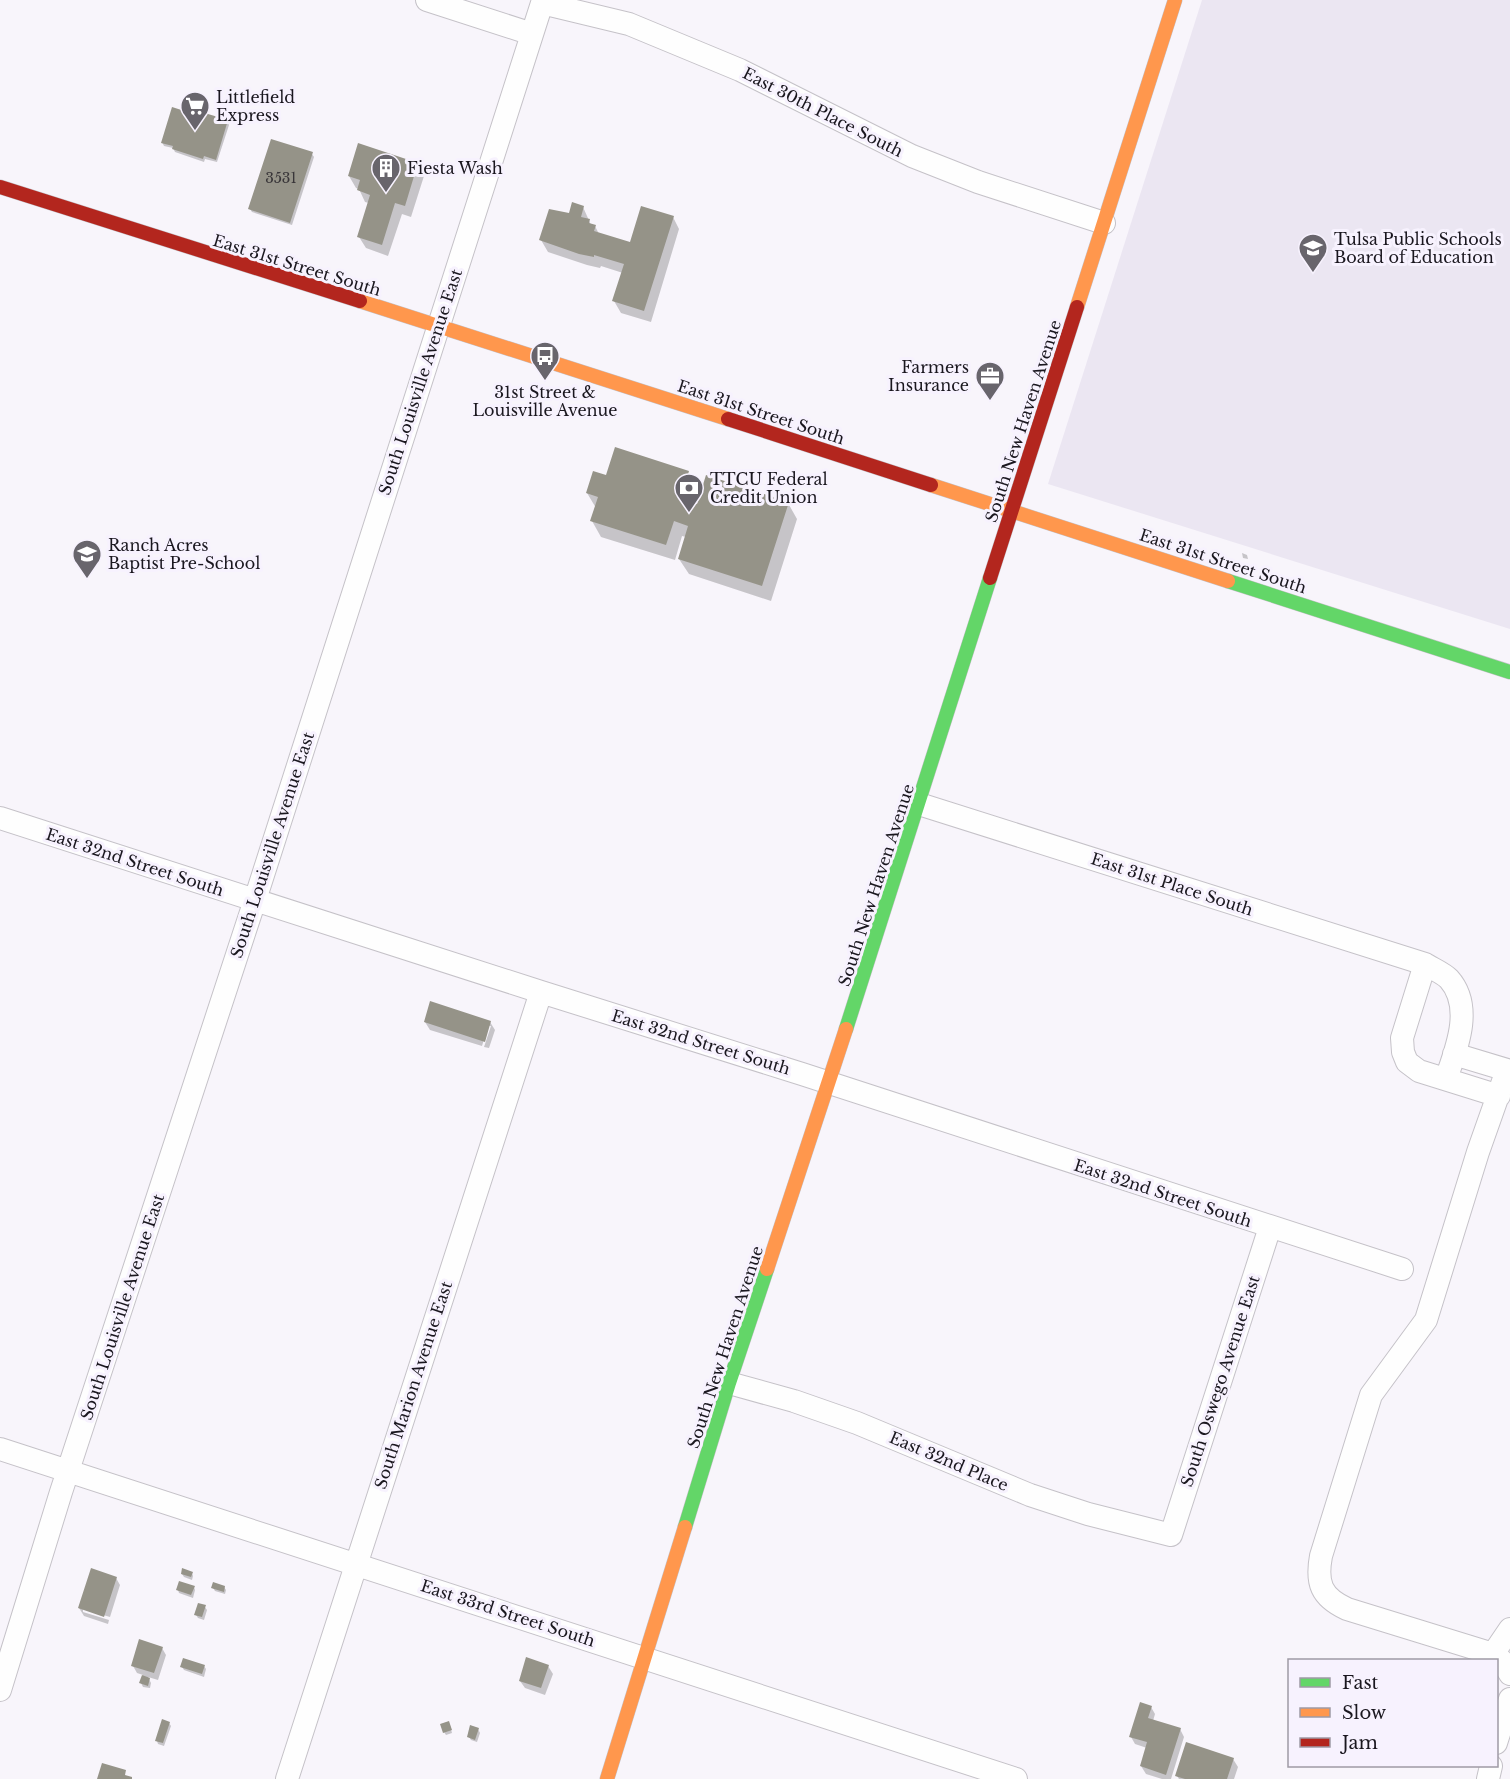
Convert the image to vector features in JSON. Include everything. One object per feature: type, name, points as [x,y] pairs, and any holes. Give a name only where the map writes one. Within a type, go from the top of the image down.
[{"type":"street","points":[[427,0],[532,34]]},
{"type":"street","name":"South New Haven Avenue","points":[[607,1779],[729,1383],[919,804],[1175,0]]},
{"type":"street","name":"South Louisville Avenue East","points":[[0,1690],[68,1471],[255,900],[542,2]]},
{"type":"street","name":"East 30th Place South","points":[[542,2],[629,24],[740,70],[912,156],[978,182],[1104,223]]},
{"type":"street","name":"East 31st Street South","points":[[0,187],[439,326],[1510,672]]},
{"type":"street","name":"East 31st Place South","points":[[919,804],[1425,964],[1450,980],[1458,995],[1462,1018],[1461,1035],[1446,1079]]},
{"type":"street","name":"East 32nd Street South","points":[[0,818],[1402,1269]]},
{"type":"street","points":[[1425,964],[1402,1038],[1403,1052],[1407,1062],[1419,1071],[1499,1096]]},
{"type":"street","name":"South Marion Avenue East","points":[[287,1779],[541,992]]},
{"type":"street","points":[[1454,1054],[1507,1070],[1478,1152],[1425,1320],[1371,1395],[1318,1572],[1320,1585],[1325,1595],[1335,1604],[1493,1654],[1502,1661],[1510,1674]]},
{"type":"street","name":"South Oswego Avenue East","points":[[1171,1535],[1270,1227]]},
{"type":"street","name":"East 32nd Place","points":[[729,1383],[794,1401],[857,1423],[1030,1495],[1088,1514],[1171,1535]]},
{"type":"street","name":"East 33rd Street South","points":[[0,1449],[1016,1779]]},
{"type":"street","points":[[1493,1654],[1510,1629]]},
{"type":"street","points":[[1498,1740],[1510,1699]]},
{"type":"shaded area","name":"Tulsa Public Schools Board of Education","points":[[1202,0],[1510,0],[1510,629],[1048,484]]},
{"type":"building","name":"Littlefield Express","points":[[172,107],[197,115],[198,111],[228,120],[216,160],[204,156],[203,159],[161,143]]},
{"type":"building","points":[[271,139],[313,152],[290,223],[248,209]]},
{"type":"building","name":"Fiesta Wash","points":[[358,143],[418,163],[405,206],[395,203],[382,245],[357,237],[370,195],[357,190],[360,180],[348,176]]},
{"type":"building","points":[[572,202],[584,206],[581,217],[590,219],[589,223],[596,225],[594,231],[630,242],[641,206],[674,216],[644,311],[612,301],[624,264],[594,255],[594,257],[579,254],[539,240],[549,209],[569,213]]},
{"type":"building","name":"TTCU Federal Credit Union","points":[[615,447],[689,471],[681,499],[697,504],[706,475],[789,502],[762,586],[678,559],[688,526],[674,521],[666,545],[590,521],[598,497],[586,493],[593,471],[606,475]]},
{"type":"building","points":[[430,1001],[491,1021],[485,1042],[424,1022]]},
{"type":"building","points":[[91,1568],[117,1577],[104,1617],[78,1608]]},
{"type":"building","points":[[182,1568],[193,1572],[191,1577],[181,1574]]},
{"type":"building","points":[[179,1581],[195,1586],[191,1595],[176,1590]]},
{"type":"building","points":[[213,1582],[225,1586],[224,1592],[211,1588]]},
{"type":"building","points":[[198,1603],[206,1605],[202,1617],[194,1615]]},
{"type":"building","points":[[139,1639],[163,1647],[154,1673],[131,1666]]},
{"type":"building","points":[[526,1657],[549,1665],[541,1688],[519,1681]]},
{"type":"building","points":[[183,1658],[205,1665],[202,1674],[180,1667]]},
{"type":"building","points":[[142,1675],[150,1678],[148,1686],[139,1683]]},
{"type":"building","points":[[1140,1702],[1152,1706],[1148,1718],[1181,1728],[1166,1775],[1140,1766],[1147,1742],[1129,1737]]},
{"type":"building","points":[[162,1719],[170,1722],[163,1743],[155,1741]]},
{"type":"building","points":[[449,1721],[452,1730],[443,1733],[440,1724]]},
{"type":"building","points":[[470,1725],[479,1728],[475,1740],[467,1737]]},
{"type":"building","points":[[1186,1742],[1234,1758],[1227,1779],[1185,1779],[1175,1776]]},
{"type":"building","points":[[102,1763],[126,1770],[125,1775],[132,1779],[97,1779]]},
{"type":"traffic: fast","points":[[846,1029],[990,578]]},
{"type":"traffic: fast","points":[[1228,581],[1510,672]]},
{"type":"traffic: fast","points":[[685,1527],[767,1269]]},
{"type":"traffic: slow","points":[[1077,307],[1175,0]]},
{"type":"traffic: slow","points":[[360,301],[728,419]]},
{"type":"traffic: slow","points":[[931,485],[1228,581]]},
{"type":"traffic: slow","points":[[767,1269],[846,1029]]},
{"type":"traffic: slow","points":[[607,1779],[685,1527]]},
{"type":"traffic: jam","points":[[0,187],[360,301]]},
{"type":"traffic: jam","points":[[990,578],[1077,307]]},
{"type":"traffic: jam","points":[[728,419],[931,485]]},
{"type":"place","name":"Littlefield Express","points":[[195,132]]},
{"type":"place","name":"Fiesta Wash","points":[[386,194]]},
{"type":"place","name":"Tulsa Public Schools Board of Education","points":[[1313,274]]},
{"type":"place","name":"31st Street & Louisville Avenue","points":[[545,382]]},
{"type":"place","name":"Farmers Insurance","points":[[990,402]]},
{"type":"place","name":"TTCU Federal Credit Union","points":[[689,514]]},
{"type":"place","name":"Ranch Acres Baptist Pre-School","points":[[87,580]]}]
